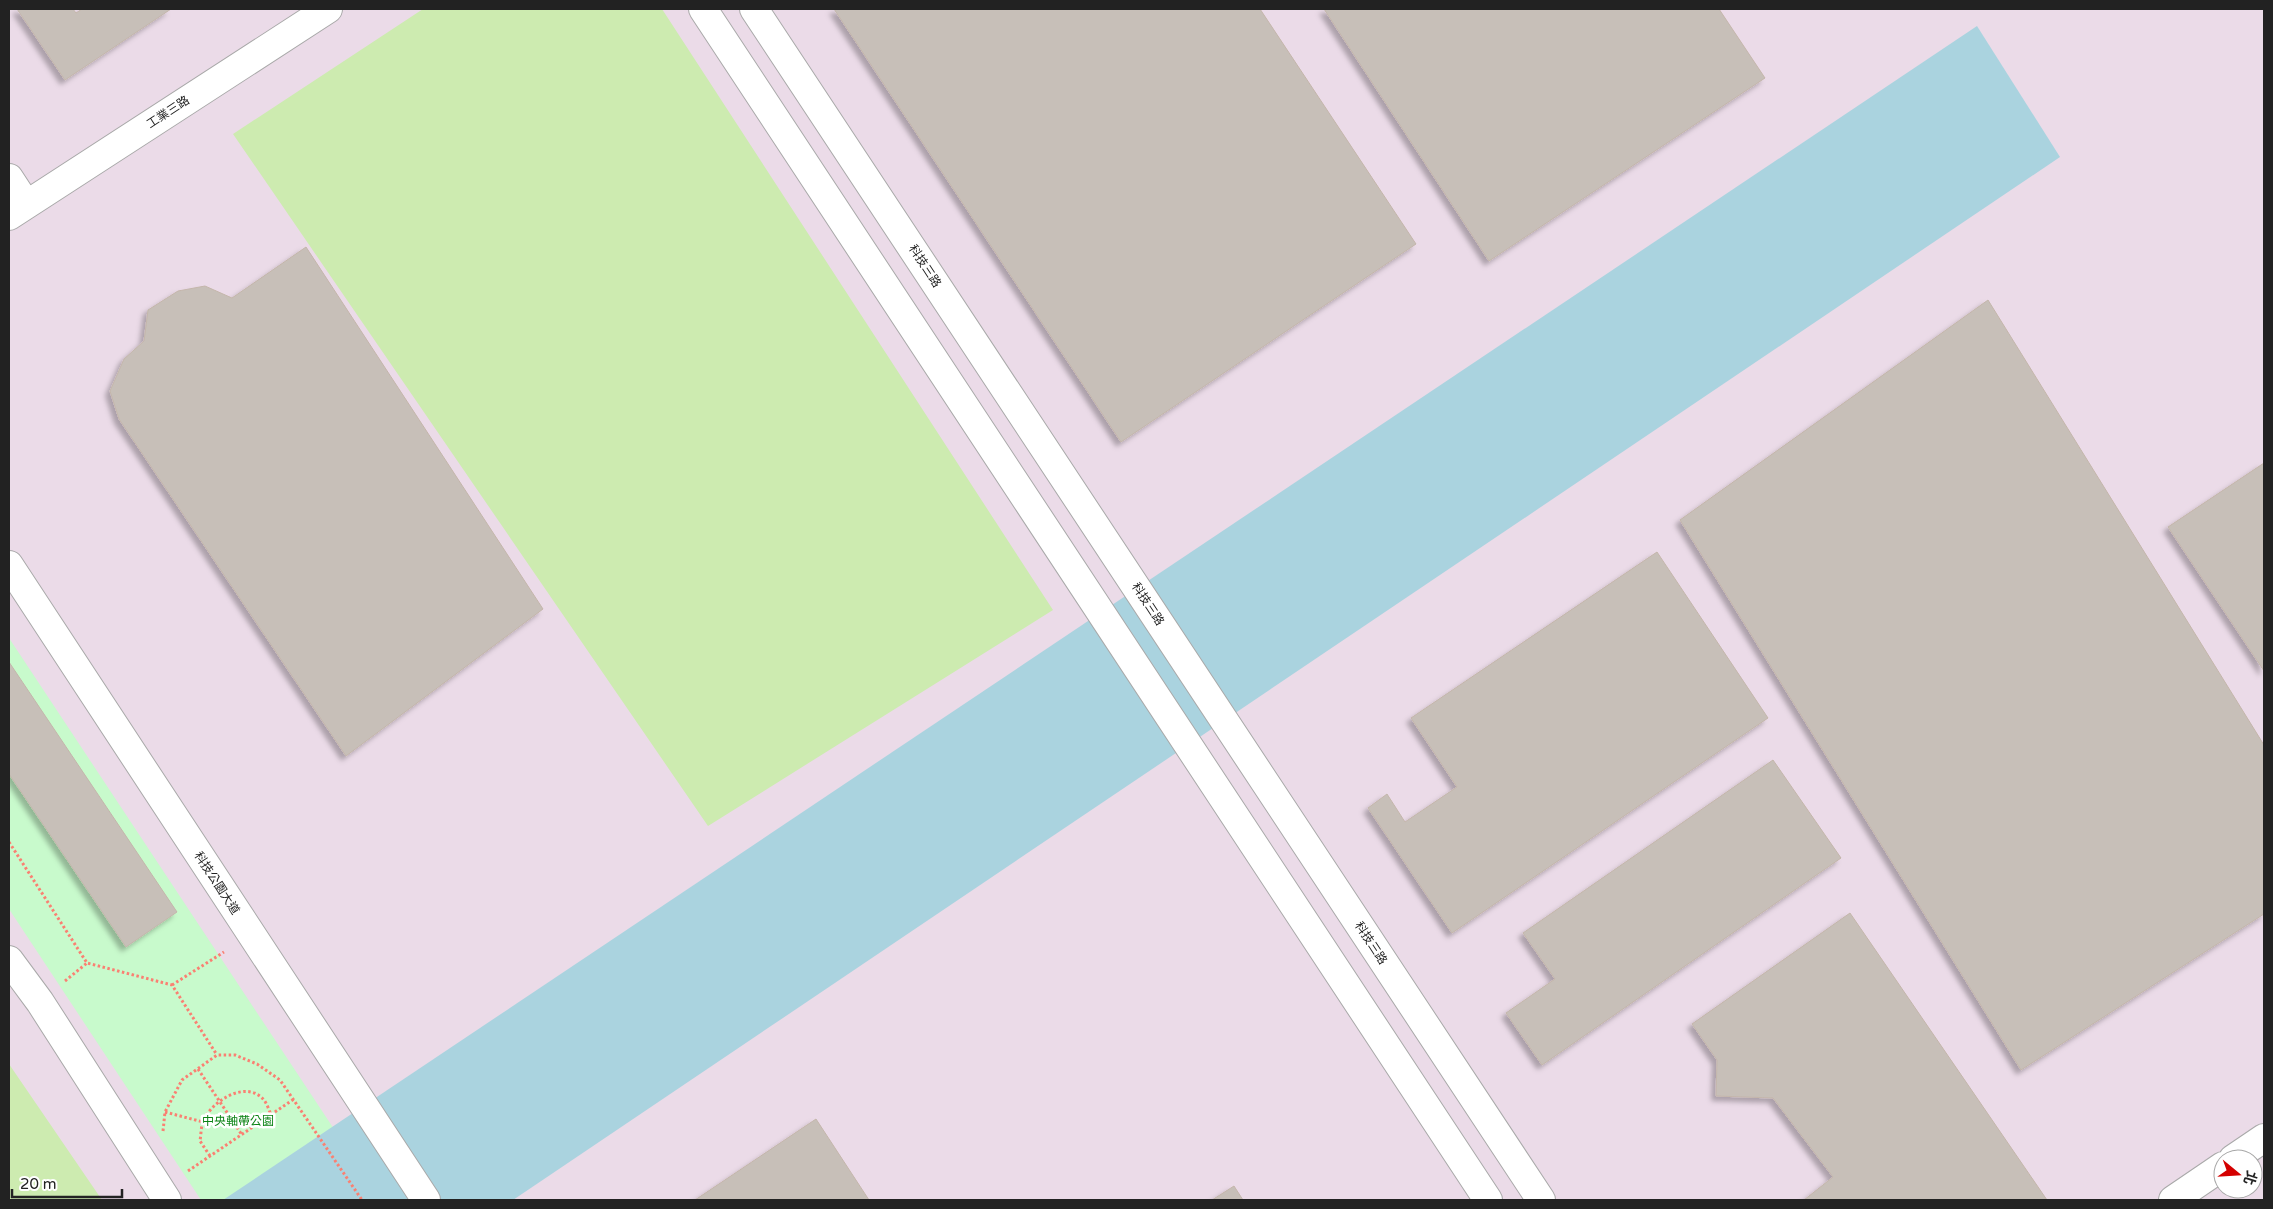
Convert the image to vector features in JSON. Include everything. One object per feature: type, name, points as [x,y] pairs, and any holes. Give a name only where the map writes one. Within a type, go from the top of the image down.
[{"type":"street","name":"工業三路","points":[[17,210],[328,9]]},
{"type":"street","points":[[703,9],[1488,1200]]},
{"type":"street","name":"科技三路","points":[[754,9],[1541,1200]]},
{"type":"street","points":[[9,178],[17,210]]},
{"type":"street","name":"科技公園大道","points":[[9,565],[426,1200]]},
{"type":"street","points":[[9,960],[40,1002],[167,1200]]},
{"type":"street","points":[[2248,1149],[2264,1138]]},
{"type":"street","points":[[2173,1200],[2213,1173]]},
{"type":"path","points":[[9,842],[87,962],[172,985],[217,1055]]},
{"type":"path","points":[[172,985],[251,935]]},
{"type":"path","points":[[163,1136],[165,1112],[182,1080],[217,1055],[235,1054],[257,1064],[280,1080],[362,1200]]},
{"type":"path","points":[[198,1069],[242,1135]]},
{"type":"path","points":[[210,1156],[200,1141],[203,1122],[212,1108],[220,1102],[236,1092],[252,1094],[264,1100],[272,1115]]},
{"type":"path","points":[[181,1175],[294,1100]]},
{"type":"path","points":[[165,1112],[203,1122]]},
{"type":"shaded area","points":[[9,9],[2264,9],[2264,1200],[9,1200]]},
{"type":"green space","points":[[423,9],[662,9],[1053,610],[708,826],[233,134]]},
{"type":"green space","name":"中央軸帶公園","points":[[9,638],[381,1200],[201,1200],[9,909]]},
{"type":"green space","points":[[9,1064],[102,1200],[9,1200]]},
{"type":"water","points":[[1977,26],[2060,157],[513,1200],[223,1200]]},
{"type":"building","points":[[17,9],[73,9],[76,13],[82,9],[171,9],[65,80]]},
{"type":"building","points":[[834,9],[1260,9],[1416,244],[1121,442]]},
{"type":"building","points":[[1324,9],[1719,9],[1765,78],[1489,261]]},
{"type":"building","points":[[306,247],[543,609],[346,756],[119,419],[110,391],[124,359],[144,341],[148,310],[178,291],[205,286],[232,298]]},
{"type":"building","points":[[1988,300],[2264,745],[2264,914],[2021,1070],[1680,520]]},
{"type":"building","points":[[2264,463],[2264,671],[2168,527]]},
{"type":"building","points":[[1657,552],[1768,718],[1452,933],[1368,808],[1387,794],[1405,822],[1457,787],[1411,718]]},
{"type":"building","points":[[9,662],[177,912],[126,947],[9,774]]},
{"type":"building","points":[[1773,760],[1841,858],[1542,1065],[1506,1013],[1555,979],[1523,933]]},
{"type":"building","points":[[1850,913],[2047,1200],[1804,1200],[1833,1177],[1773,1098],[1716,1096],[1717,1060],[1692,1024]]},
{"type":"building","points":[[816,1119],[869,1200],[695,1200]]},
{"type":"building","points":[[1234,1186],[1243,1200],[1212,1200]]}]
